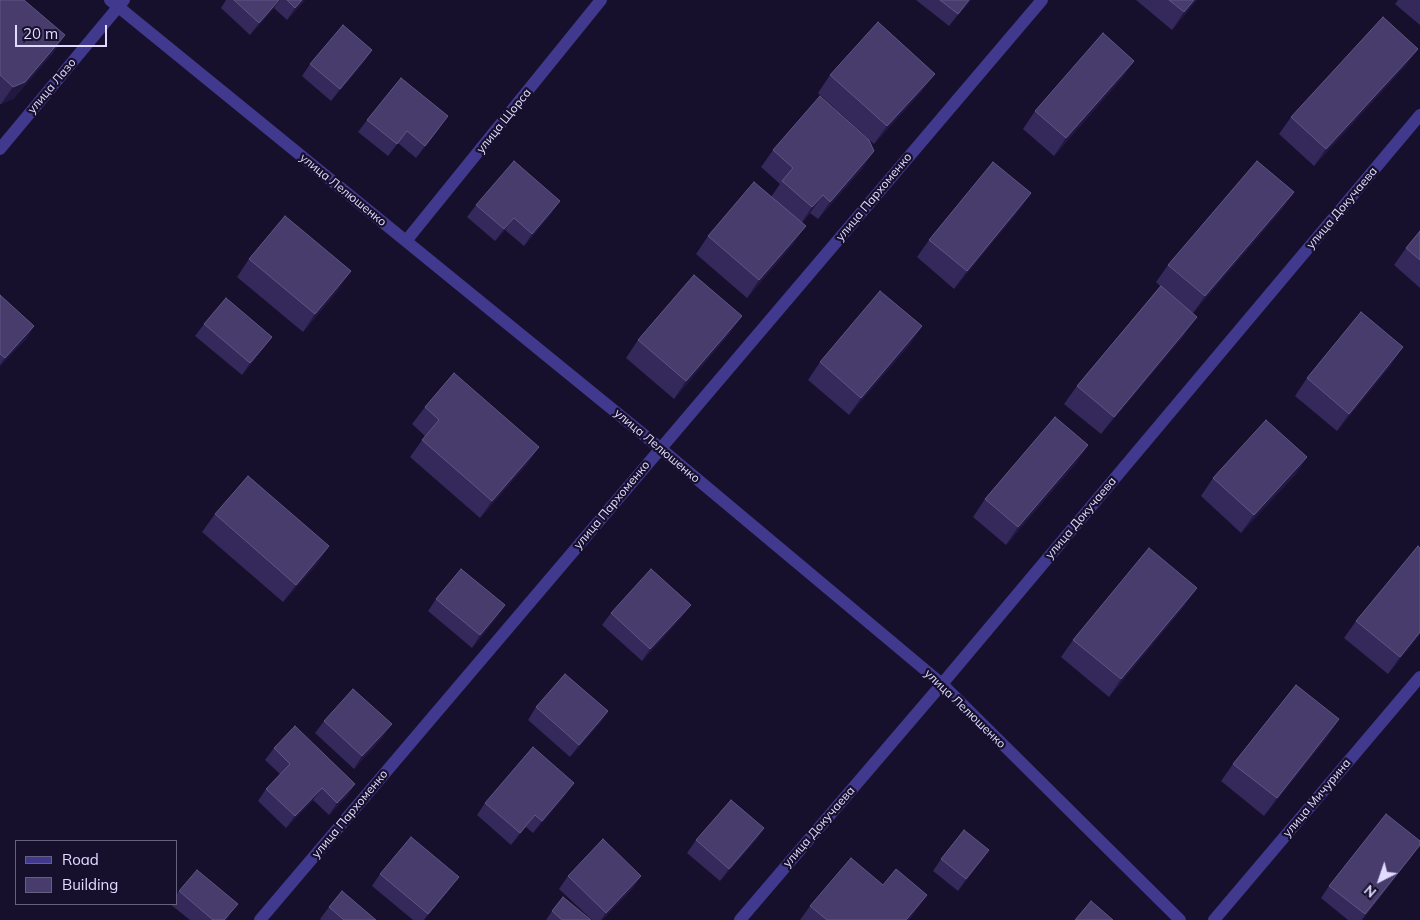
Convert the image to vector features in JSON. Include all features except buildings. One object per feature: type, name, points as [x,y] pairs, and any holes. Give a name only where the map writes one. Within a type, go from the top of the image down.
[{"type":"street","name":"улица Щорса","points":[[406,241],[601,0]]},
{"type":"street","name":"улица Пархоменко","points":[[260,920],[1042,0]]},
{"type":"street","name":"улица Лелюшенко","points":[[117,2],[660,448],[942,684],[1175,918]]},
{"type":"street","name":"улица Лазо","points":[[0,149],[117,2]]},
{"type":"street","name":"улица Докучаева","points":[[740,920],[942,684],[1420,115]]},
{"type":"street","name":"улица Мичурина","points":[[1214,920],[1420,677]]}]
